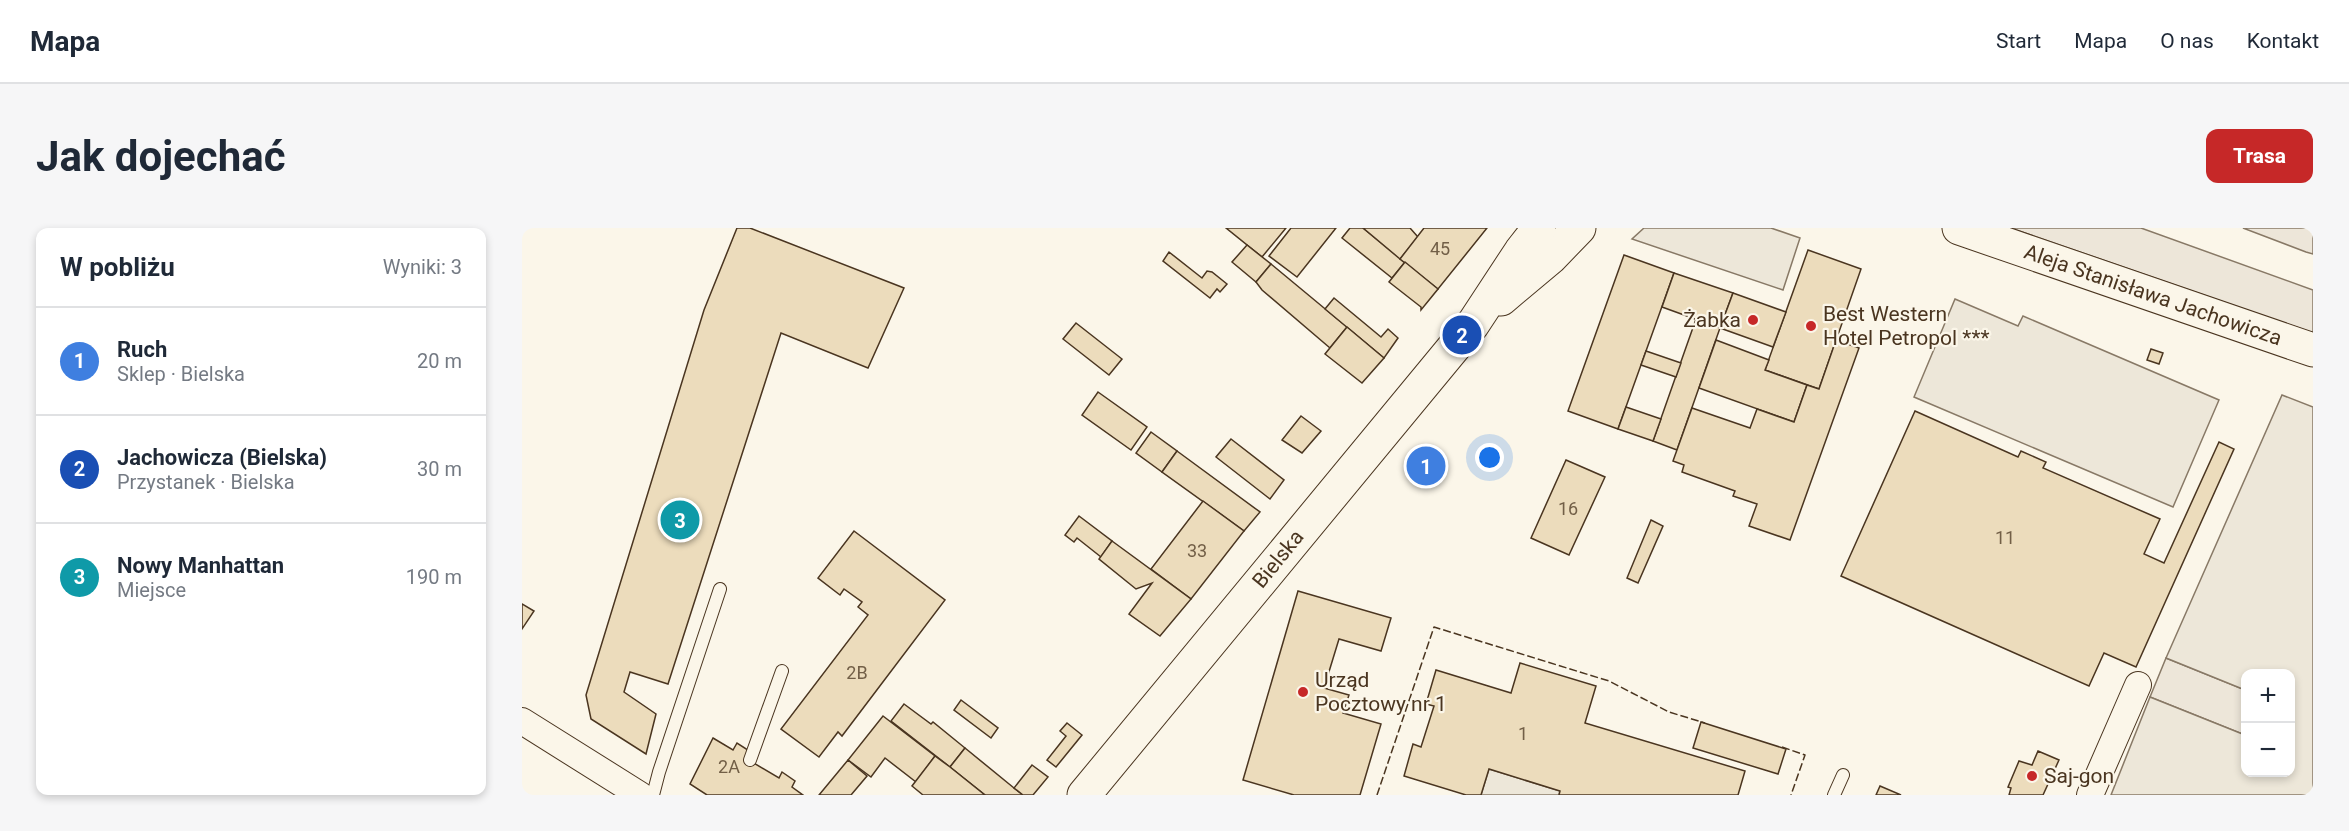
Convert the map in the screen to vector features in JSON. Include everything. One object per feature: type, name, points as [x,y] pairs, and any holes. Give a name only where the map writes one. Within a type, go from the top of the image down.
[{"type":"street","name":"Bielska","points":[[1084,795],[1473,324],[1521,251],[1539,228]]},
{"type":"street","name":"Bielska","points":[[1473,324],[1551,257],[1579,228]]},
{"type":"street","name":"Aleja Stanisława Jachowicza","points":[[1959,228],[2313,350]]},
{"type":"street","points":[[2090,795],[2138,685]]},
{"type":"street","points":[[522,721],[640,795]]},
{"type":"lane","points":[[653,795],[720,589]]},
{"type":"lane","points":[[750,760],[782,671]]},
{"type":"lane","points":[[1834,795],[1843,775]]},
{"type":"shaded area","points":[[1644,228],[1771,228],[1800,238],[1783,290],[1632,239]]},
{"type":"shaded area","points":[[2011,228],[2141,228],[2313,290],[2313,333]]},
{"type":"shaded area","points":[[2243,228],[2313,228],[2313,254],[2306,252]]},
{"type":"shaded area","points":[[1955,299],[2018,326],[2023,316],[2219,400],[2173,507],[1914,397]]},
{"type":"shaded area","points":[[2282,395],[2313,407],[2313,795],[2111,795],[2150,697],[2241,733],[2241,777],[2295,777],[2295,669],[2241,669],[2241,688],[2166,658]]},
{"type":"shaded area","points":[[2166,658],[2241,688],[2241,733],[2150,697]]},
{"type":"shaded area","points":[[1489,769],[1560,791],[1559,795],[1481,795]]},
{"type":"building","points":[[737,228],[750,228],[904,288],[868,368],[781,333],[668,684],[630,672],[624,692],[656,714],[646,754],[591,719],[586,695],[704,310]]},
{"type":"building","points":[[1226,228],[1286,228],[1262,257]]},
{"type":"building","points":[[1291,228],[1336,228],[1297,277],[1269,256]]},
{"type":"building","points":[[1350,228],[1363,228],[1405,262],[1392,278],[1342,238]]},
{"type":"building","points":[[1363,228],[1410,228],[1418,237],[1400,259]]},
{"type":"building","points":[[1424,228],[1487,228],[1438,289],[1400,259]]},
{"type":"building","points":[[1247,245],[1271,264],[1256,282],[1232,262]]},
{"type":"building","name":"Best Western Hotel Petropol ***","points":[[1808,250],[1861,269],[1819,389],[1765,370]]},
{"type":"building","points":[[1169,252],[1202,278],[1207,271],[1212,272],[1227,284],[1220,292],[1217,289],[1210,298],[1163,261]]},
{"type":"building","points":[[1624,255],[1674,273],[1618,429],[1568,411]]},
{"type":"building","points":[[1405,262],[1438,289],[1421,310],[1421,307],[1389,282]]},
{"type":"building","points":[[1271,264],[1347,327],[1330,348],[1262,290],[1256,282]]},
{"type":"building","points":[[1674,273],[1733,293],[1720,328],[1662,307]]},
{"type":"building","name":"Żabka","points":[[1733,293],[1786,312],[1773,347],[1720,328]]},
{"type":"building","points":[[1334,298],[1381,337],[1388,329],[1398,338],[1384,358],[1325,309]]},
{"type":"building","points":[[1696,319],[1720,328],[1677,450],[1653,441]]},
{"type":"building","points":[[1076,323],[1122,359],[1109,375],[1063,339]]},
{"type":"building","points":[[1347,327],[1384,358],[1362,383],[1325,354]]},
{"type":"building","points":[[1716,340],[1769,360],[1765,370],[1807,385],[1794,422],[1699,388]]},
{"type":"building","points":[[1836,340],[1859,348],[1790,540],[1749,526],[1757,504],[1733,496],[1735,491],[1682,472],[1684,465],[1673,461],[1692,408],[1750,428],[1757,409],[1794,422],[1807,385],[1819,389]]},
{"type":"building","points":[[2151,349],[2163,353],[2159,364],[2147,360]]},
{"type":"building","points":[[1646,351],[1681,363],[1676,377],[1641,365]]},
{"type":"building","points":[[1098,392],[1147,427],[1131,450],[1082,415]]},
{"type":"building","points":[[1626,407],[1661,419],[1653,441],[1618,429]]},
{"type":"building","points":[[1915,411],[2018,457],[2021,451],[2046,462],[2043,468],[2160,519],[2144,554],[2164,563],[2219,442],[2234,449],[2136,667],[2104,653],[2089,686],[1841,576]]},
{"type":"building","points":[[1301,416],[1321,431],[1302,453],[1282,440]]},
{"type":"building","points":[[1151,432],[1177,451],[1162,472],[1136,453]]},
{"type":"building","points":[[1231,439],[1284,480],[1270,499],[1216,457]]},
{"type":"building","points":[[1177,451],[1260,512],[1244,531],[1162,472]]},
{"type":"building","points":[[1427,456],[1436,463],[1425,476],[1416,469]]},
{"type":"building","points":[[1566,460],[1605,477],[1569,555],[1531,538]]},
{"type":"building","points":[[1203,501],[1244,531],[1191,599],[1151,569]]},
{"type":"building","points":[[1079,516],[1112,541],[1101,557],[1077,538],[1074,542],[1065,535]]},
{"type":"building","points":[[1651,520],[1663,526],[1638,583],[1627,578]]},
{"type":"building","points":[[854,531],[945,600],[842,736],[838,732],[819,757],[781,729],[868,615],[858,607],[862,602],[844,589],[840,595],[818,578]]},
{"type":"building","points":[[1112,541],[1191,599],[1160,636],[1129,614],[1152,583],[1136,589],[1099,559]]},
{"type":"building","name":"Urząd Pocztowy nr 1","points":[[1298,591],[1391,618],[1381,651],[1339,639],[1324,688],[1349,695],[1343,713],[1381,724],[1360,795],[1294,795],[1243,780]]},
{"type":"building","points":[[522,604],[534,611],[522,629]]},
{"type":"building","points":[[1520,663],[1596,686],[1585,723],[1745,771],[1738,795],[1559,795],[1560,791],[1489,769],[1481,795],[1466,795],[1404,776],[1413,744],[1421,747],[1434,706],[1426,704],[1436,670],[1511,693]]},
{"type":"building","points":[[961,700],[998,728],[991,738],[954,710]]},
{"type":"building","points":[[904,704],[931,724],[933,722],[965,748],[950,767],[891,721]]},
{"type":"building","points":[[883,716],[935,756],[916,782],[885,758],[871,777],[848,760]]},
{"type":"building","points":[[1701,722],[1786,749],[1778,774],[1693,748]]},
{"type":"building","points":[[1067,723],[1082,735],[1056,767],[1047,760],[1066,736],[1060,731]]},
{"type":"building","points":[[713,738],[733,750],[737,743],[751,752],[747,759],[779,778],[782,772],[795,781],[792,787],[803,795],[707,795],[690,784]]},
{"type":"building","points":[[965,748],[1023,795],[985,795],[950,767]]},
{"type":"building","name":"Saj-gon","points":[[2038,751],[2059,760],[2043,795],[2009,795],[2011,788],[2008,787],[2019,761],[2032,765]]},
{"type":"building","points":[[935,756],[985,795],[923,795],[912,786]]},
{"type":"building","points":[[848,760],[867,776],[851,795],[819,795]]},
{"type":"building","points":[[1032,765],[1048,777],[1033,795],[1023,795],[1014,788]]},
{"type":"building","points":[[1880,786],[1901,795],[1876,795]]},
{"type":"fence","points":[[1377,795],[1434,627],[1609,681],[1669,712],[1705,723]]},
{"type":"fence","points":[[1782,747],[1805,755],[1791,795]]},
{"type":"place","name":"Żabka","points":[[1753,320]]},
{"type":"place","name":"Best Western Hotel Petropol ***","points":[[1811,326]]},
{"type":"place","name":"Jachowicza (Bielska)","points":[[1462,335]]},
{"type":"place","name":"Ruch","points":[[1426,466]]},
{"type":"place","name":"Nowy Manhattan","points":[[680,520]]},
{"type":"place","name":"Urząd Pocztowy nr 1","points":[[1303,692]]},
{"type":"place","name":"Saj-gon","points":[[2032,776]]}]
